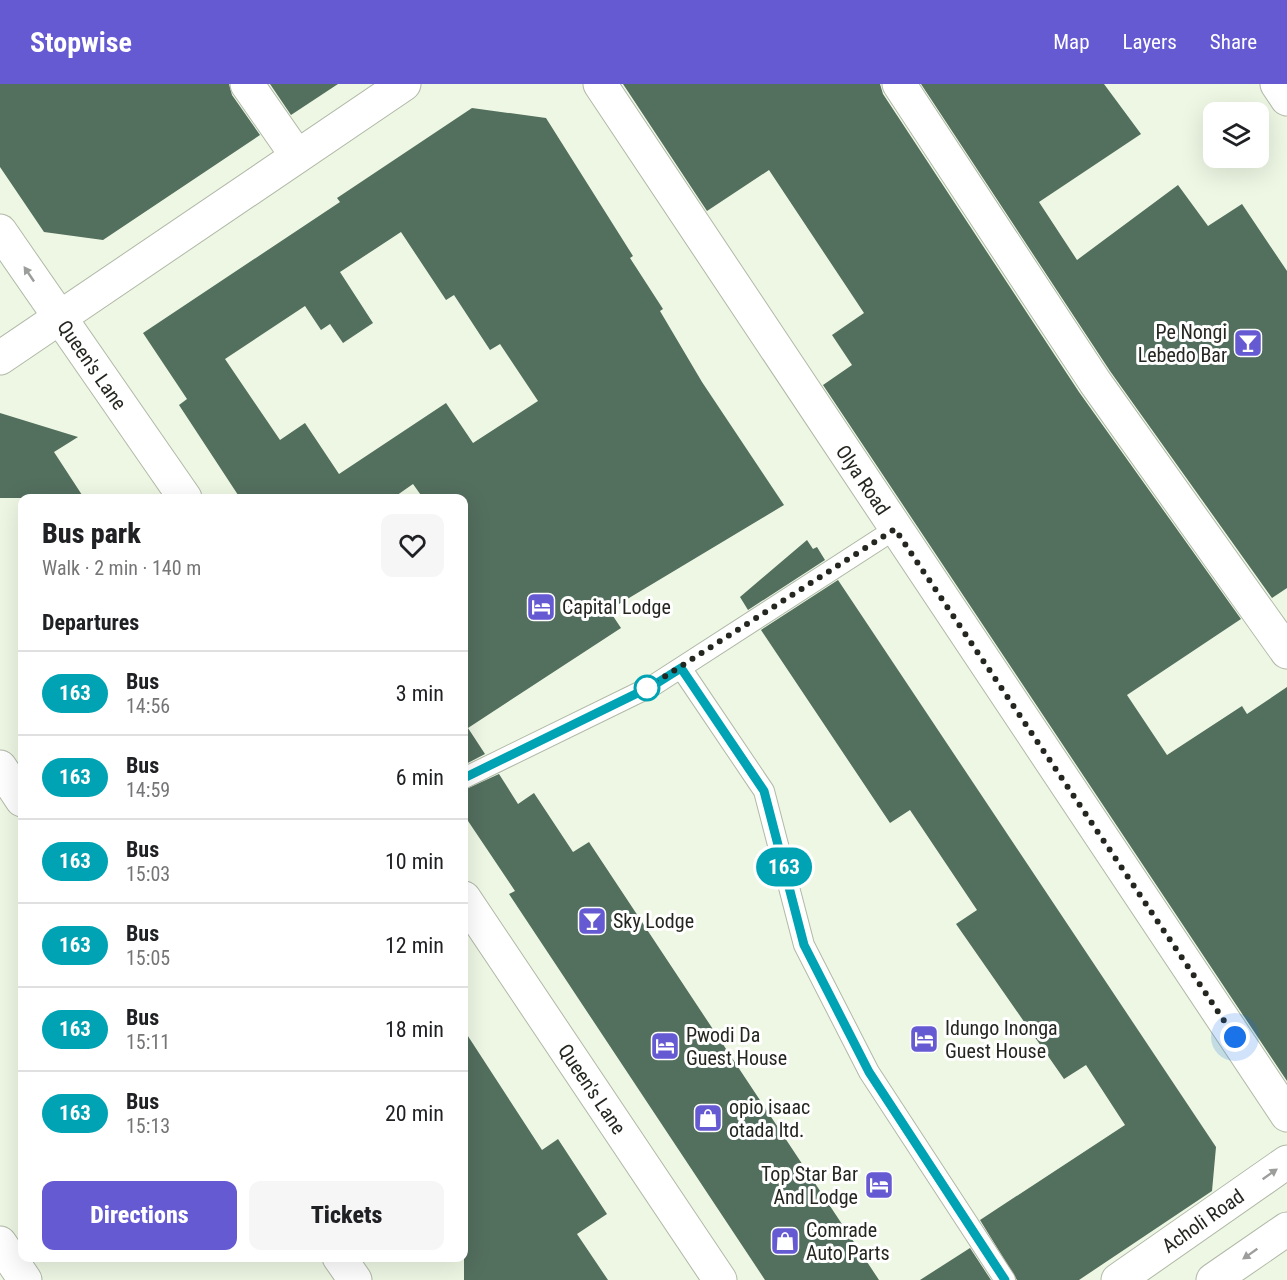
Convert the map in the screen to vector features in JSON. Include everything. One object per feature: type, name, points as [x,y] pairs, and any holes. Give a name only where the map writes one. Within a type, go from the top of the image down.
[{"type":"street","points":[[248,84],[297,156]]},
{"type":"street","points":[[0,358],[404,84]]},
{"type":"street","name":"Olya Road","points":[[600,84],[1287,1115]]},
{"type":"street","points":[[899,84],[1095,382],[1287,652]]},
{"type":"street","points":[[1277,84],[1287,99]]},
{"type":"street","name":"Queen's Lane","points":[[0,231],[58,318],[182,494]]},
{"type":"street","points":[[0,767],[18,794]]},
{"type":"street","name":"Queen's Lane","points":[[468,904],[720,1280]]},
{"type":"street","name":"Acholi Road","points":[[1118,1280],[1287,1162]]},
{"type":"street","points":[[1213,1280],[1287,1228]]},
{"type":"street","points":[[0,1243],[25,1280]]},
{"type":"street","points":[[342,1262],[355,1280]]},
{"type":"lane","points":[[468,776],[654,685],[895,529]]},
{"type":"lane","points":[[681,668],[764,791],[804,945],[869,1072],[1005,1280]]},
{"type":"building","points":[[0,84],[229,84],[232,95],[260,135],[103,240],[44,232],[0,167]]},
{"type":"building","points":[[270,84],[338,84],[291,115]]},
{"type":"building","points":[[623,84],[880,84],[883,94],[1079,392],[1241,619],[1127,695],[1167,755],[1242,706],[1247,714],[1287,687],[1287,1081],[823,385],[852,365],[832,335],[864,313],[769,170],[707,211]]},
{"type":"building","points":[[921,84],[1104,84],[1141,134],[1039,202],[1077,260],[1178,185],[1208,226],[1242,204],[1287,271],[1287,588],[1272,598],[1110,371]]},
{"type":"building","points":[[472,108],[546,118],[633,256],[630,258],[663,309],[660,311],[702,382],[784,505],[609,610],[621,628],[468,728],[468,494],[420,494],[413,484],[399,494],[237,494],[179,405],[187,399],[143,333],[340,202],[337,198]],"holes":[[[401,232],[446,300],[454,295],[490,350],[500,344],[538,401],[473,443],[446,403],[339,474],[305,423],[280,440],[225,359],[305,306],[321,330],[330,324],[343,343],[373,323],[340,272]]]},
{"type":"building","points":[[0,413],[78,437],[54,452],[81,494],[18,494],[18,498],[0,498]]},
{"type":"building","points":[[807,540],[813,549],[817,547],[825,560],[748,610],[740,597]]},
{"type":"building","points":[[838,580],[1216,1147],[1212,1191],[1079,1280],[1017,1280],[980,1220],[1125,1125],[1086,1065],[1064,1079],[956,924],[977,910],[910,810],[890,823],[761,630]]},
{"type":"building","points":[[468,728],[485,754],[468,763]]},
{"type":"building","points":[[499,774],[518,804],[534,793],[573,852],[589,842],[879,1280],[765,1280],[509,894],[515,891],[468,821],[468,788]]},
{"type":"building","points":[[468,1036],[542,1150],[558,1139],[607,1214],[577,1234],[608,1280],[464,1280],[464,1262],[468,1262]]},
{"type":"building","points":[[970,1248],[991,1280],[920,1280]]},
{"type":"bus line","name":"163","points":[[468,776],[654,685],[681,668],[764,791],[804,945],[869,1072],[1005,1280]]},
{"type":"place","name":"Pe Nongi Lebedo Bar","points":[[1248,343]]},
{"type":"place","name":"Capital Lodge","points":[[541,607]]},
{"type":"place","name":"Sky Lodge","points":[[592,921]]},
{"type":"place","name":"Idungo Inonga Guest House","points":[[924,1039]]},
{"type":"place","name":"Pwodi Da Guest House","points":[[665,1046]]},
{"type":"place","name":"opio isaac otada ltd.","points":[[708,1118]]},
{"type":"place","name":"Top Star Bar And Lodge","points":[[879,1185]]},
{"type":"place","name":"Comrade Auto Parts","points":[[785,1241]]},
{"type":"route","points":[[647,688],[895,529],[1235,1037]]}]
